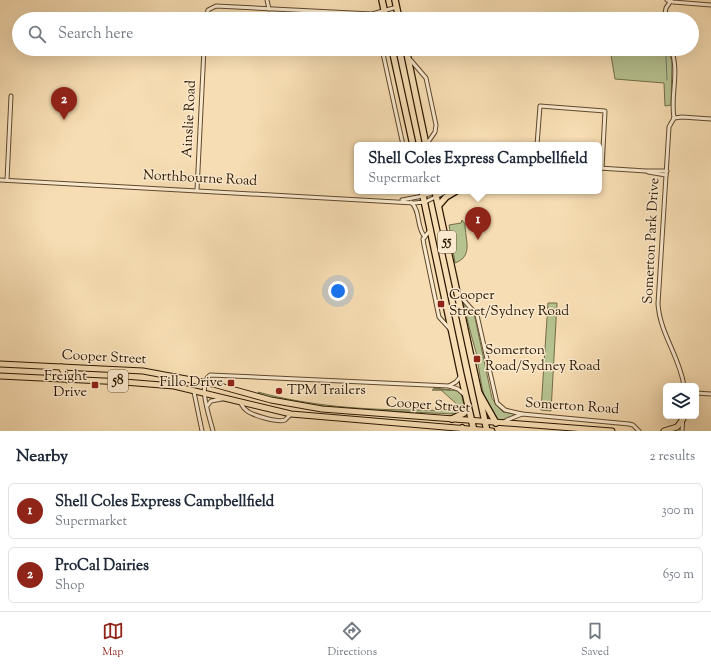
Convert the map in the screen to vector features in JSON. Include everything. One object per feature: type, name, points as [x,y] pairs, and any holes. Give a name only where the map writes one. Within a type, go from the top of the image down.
[{"type":"highway","points":[[396,0],[398,12]]},
{"type":"highway","points":[[382,2],[384,12]]},
{"type":"highway","points":[[394,56],[412,142]]},
{"type":"highway","points":[[407,56],[425,142]]},
{"type":"highway","name":"55","points":[[436,194],[477,391],[487,431]]},
{"type":"highway","points":[[439,205],[451,194]]},
{"type":"highway","name":"55","points":[[423,196],[451,331],[474,430]]},
{"type":"highway","points":[[477,391],[484,400],[496,422]]},
{"type":"highway","points":[[452,420],[464,413],[468,405]]},
{"type":"main road","name":"Cooper Street","points":[[0,364],[143,372],[169,375],[206,382],[284,403],[305,407],[397,416],[484,422]]},
{"type":"main road","points":[[61,367],[68,380]]},
{"type":"main road","points":[[169,375],[173,379],[174,386]]},
{"type":"main road","name":"Cooper Street","points":[[0,376],[174,386],[291,414],[487,431]]},
{"type":"main road","points":[[223,386],[221,390],[224,398]]},
{"type":"main road","points":[[284,403],[290,409],[291,414]]},
{"type":"main road","points":[[305,407],[308,416]]},
{"type":"main road","points":[[397,416],[397,423]]},
{"type":"main road","points":[[664,431],[677,427],[682,419]]},
{"type":"main road","name":"Somerton Road","points":[[484,422],[612,431]]},
{"type":"main road","name":"58","points":[[487,431],[492,431]]},
{"type":"street","points":[[267,0],[269,9]]},
{"type":"street","points":[[378,0],[382,2]]},
{"type":"street","points":[[665,12],[668,1],[711,5]]},
{"type":"street","points":[[207,12],[213,6],[332,12]]},
{"type":"street","points":[[384,12],[397,7]]},
{"type":"street","name":"Ainslie Road","points":[[197,190],[204,56]]},
{"type":"street","points":[[383,56],[401,142]]},
{"type":"street","points":[[408,56],[425,75],[429,90],[436,127],[428,142]]},
{"type":"street","name":"Somerton Park Drive","points":[[673,56],[675,65],[674,118],[669,127],[658,291],[659,314],[663,330],[677,361],[683,383]]},
{"type":"street","points":[[7,180],[11,96]]},
{"type":"street","points":[[537,142],[540,106],[605,111],[602,145]]},
{"type":"street","points":[[674,118],[682,117],[711,119]]},
{"type":"street","points":[[602,168],[666,173]]},
{"type":"street","name":"Northbourne Road","points":[[0,180],[411,202],[423,196]]},
{"type":"street","name":"Northbourne Road","points":[[399,201],[423,196]]},
{"type":"street","points":[[411,202],[416,207],[422,233],[425,237]]},
{"type":"street","points":[[431,229],[423,242],[439,317],[451,331]]},
{"type":"street","points":[[458,294],[476,315],[497,403],[504,410],[522,414]]},
{"type":"street","name":"Cooper Street","points":[[206,382],[208,377],[215,374],[449,386],[458,389],[466,396]]},
{"type":"street","name":"Cooper Street","points":[[449,386],[456,382],[461,375]]},
{"type":"street","points":[[206,382],[204,393],[213,431]]},
{"type":"street","points":[[193,390],[196,394],[202,431]]},
{"type":"street","points":[[699,393],[711,394]]},
{"type":"street","points":[[207,406],[212,402],[224,398]]},
{"type":"street","name":"Cooper Street","points":[[240,402],[246,411],[276,420],[285,420],[291,414]]},
{"type":"street","name":"Somerton Road","points":[[503,423],[522,414],[628,424],[633,425],[639,431]]},
{"type":"street","points":[[682,431],[683,419]]},
{"type":"green space","points":[[611,56],[670,56],[672,61],[671,105],[665,106],[664,83],[615,79]]},
{"type":"green space","points":[[462,220],[465,224],[467,252],[461,260],[455,263],[449,225],[461,223]]},
{"type":"green space","points":[[463,301],[474,313],[492,398],[503,412],[516,414],[506,419],[499,420],[494,417],[485,401],[476,352]]},
{"type":"green space","points":[[548,303],[557,303],[551,411],[541,410]]},
{"type":"green space","points":[[441,390],[458,391],[462,396],[465,410],[453,414],[350,409],[291,402],[270,398],[258,392],[297,401],[357,408],[438,410],[459,406]]},
{"type":"waterway","points":[[666,56],[667,80]]},
{"type":"place","name":"ProCal Dairies","points":[[64,120]]},
{"type":"place","name":"Shell Coles Express Campbellfield","points":[[478,240]]},
{"type":"place","name":"Cooper Street/Sydney Road","points":[[441,304]]},
{"type":"place","name":"Somerton Road/Sydney Road","points":[[477,359]]},
{"type":"place","name":"Fillo Drive","points":[[231,383]]},
{"type":"place","name":"Freight Drive","points":[[95,385]]},
{"type":"place","name":"TPM Trailers","points":[[279,391]]}]
